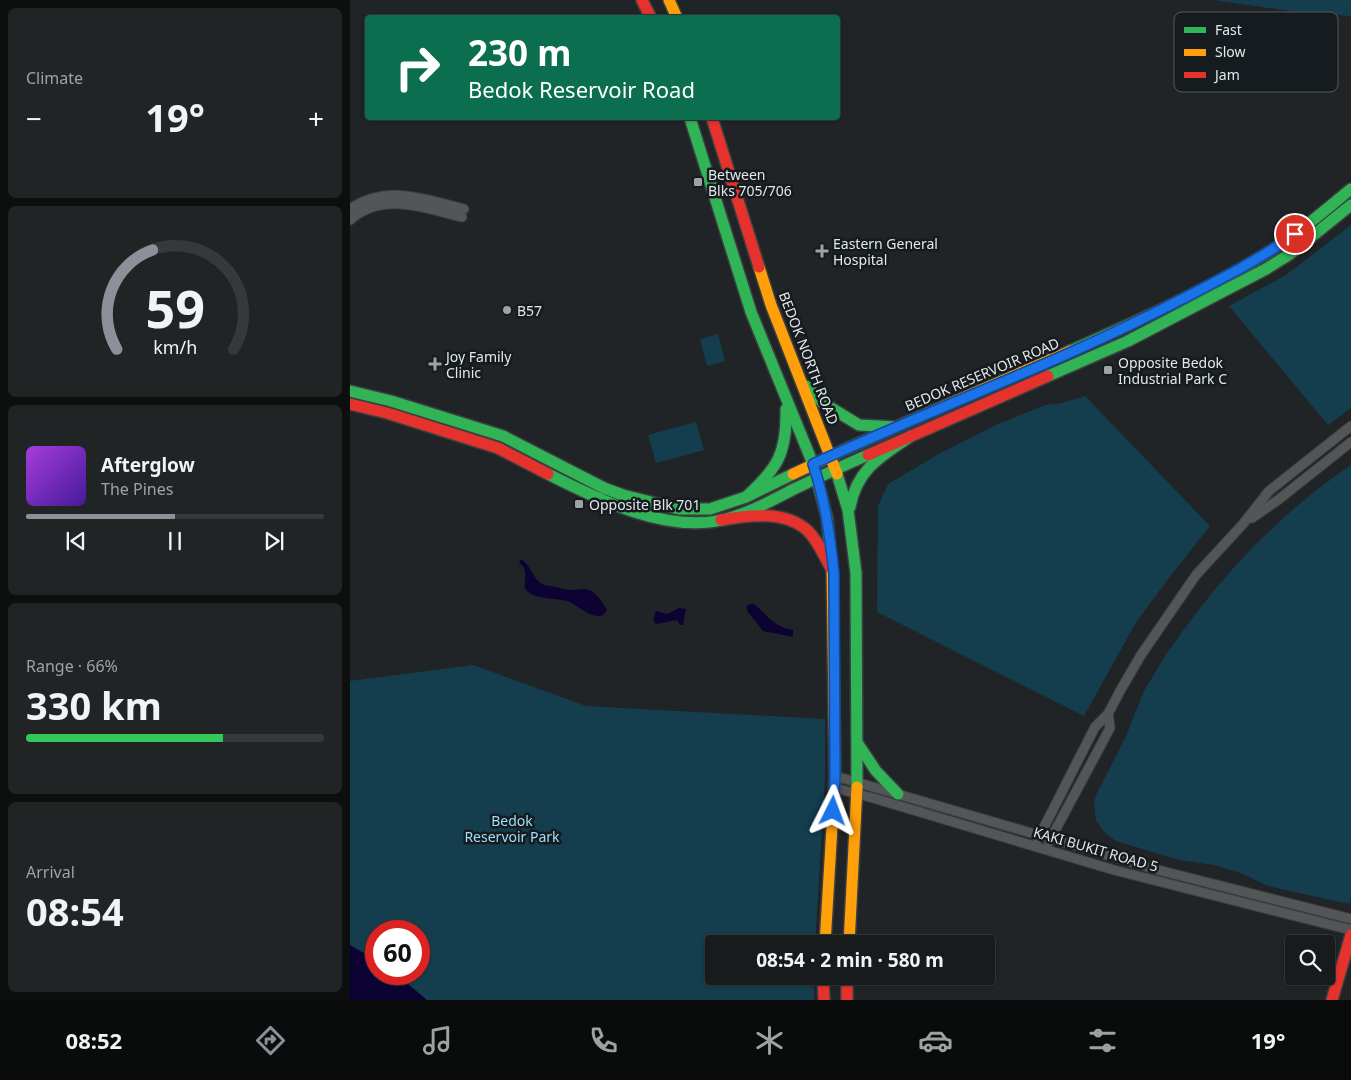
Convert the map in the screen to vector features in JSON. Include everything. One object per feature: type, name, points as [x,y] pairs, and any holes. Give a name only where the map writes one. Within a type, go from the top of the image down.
[{"type":"main road","points":[[642,0],[650,15]]},
{"type":"main road","points":[[669,0],[676,15]]},
{"type":"main road","points":[[691,120],[751,312],[813,464],[827,518],[834,573],[835,776],[825,935]]},
{"type":"main road","name":"BEDOK NORTH ROAD","points":[[713,120],[771,305],[843,488],[849,518],[856,572],[858,744],[849,935]]},
{"type":"main road","name":"BEDOK RESERVOIR ROAD","points":[[350,392],[391,401],[503,436],[604,488],[640,500],[679,509],[695,510],[726,505],[896,427],[1118,331],[1234,273],[1281,244],[1351,189]]},
{"type":"main road","name":"BEDOK RESERVOIR ROAD","points":[[350,404],[387,413],[498,448],[580,490],[627,510],[677,522],[700,523],[721,520],[750,511],[836,469],[1125,342],[1241,283],[1290,254],[1351,205]]},
{"type":"main road","points":[[802,382],[823,402],[859,425],[896,427]]},
{"type":"main road","points":[[746,497],[775,468],[781,455],[788,429],[786,398]]},
{"type":"main road","points":[[849,518],[851,496],[859,476],[871,464],[911,436]]},
{"type":"main road","points":[[721,520],[762,514],[780,517],[792,522],[807,530],[818,544],[834,573]]},
{"type":"main road","points":[[858,744],[880,775],[898,794]]},
{"type":"main road","points":[[1332,1000],[1351,935]]},
{"type":"main road","points":[[823,985],[824,1000]]},
{"type":"main road","points":[[847,985],[847,1000]]},
{"type":"street","points":[[350,209],[369,199],[386,195],[406,195],[438,202],[463,213],[395,203],[362,211],[350,220]]},
{"type":"street","points":[[1035,846],[1095,727],[1108,714],[1120,690],[1164,619],[1196,575],[1243,524],[1269,491],[1351,426]]},
{"type":"street","points":[[1243,524],[1278,500],[1351,442]]},
{"type":"street","points":[[1046,849],[1110,728],[1108,714]]},
{"type":"street","name":"KAKI BUKIT ROAD 5","points":[[835,776],[857,788],[1114,870],[1351,930]]},
{"type":"street","name":"KAKI BUKIT ROAD 5","points":[[834,788],[857,788],[898,794],[1162,870],[1351,918]]},
{"type":"green space","points":[[1214,0],[1351,0],[1351,16],[1338,15],[1338,12],[1297,12]]},
{"type":"green space","points":[[1351,225],[1351,408],[1328,425],[1229,306],[1286,275]]},
{"type":"green space","points":[[718,334],[725,361],[707,366],[700,339]]},
{"type":"green space","points":[[1085,396],[1210,526],[1135,624],[1084,716],[877,612],[878,506],[888,484],[939,454],[996,425],[1045,405],[1062,403]]},
{"type":"green space","points":[[696,422],[704,450],[656,463],[648,435]]},
{"type":"green space","points":[[1351,465],[1351,898],[1349,904],[1268,886],[1241,873],[1214,865],[1179,860],[1116,841],[1105,833],[1096,820],[1094,803],[1096,795],[1126,736],[1144,691],[1170,648],[1210,596],[1252,548],[1299,504]]},
{"type":"green space","name":"Bedok Reservoir Park","points":[[473,665],[586,706],[825,719],[825,780],[816,935],[705,935],[705,985],[814,985],[814,1000],[350,1000],[350,681]]},
{"type":"shaded area","points":[[521,559],[540,583],[565,589],[589,590],[600,599],[607,610],[601,616],[594,616],[570,602],[540,597],[529,593],[525,589],[525,571],[519,563]]},
{"type":"shaded area","points":[[754,604],[775,623],[793,630],[793,637],[763,631],[747,611],[747,606]]},
{"type":"shaded area","points":[[679,608],[686,609],[683,625],[680,625],[677,620],[656,624],[654,621],[656,611],[667,614]]},
{"type":"shaded area","points":[[350,945],[365,954],[365,985],[409,985],[427,1000],[350,1000]]},
{"type":"traffic: fast","points":[[691,120],[751,312],[813,464],[827,518],[832,568]]},
{"type":"traffic: fast","points":[[1070,351],[1221,280],[1290,238],[1351,189]]},
{"type":"traffic: fast","points":[[1048,376],[1128,341],[1266,269],[1290,254],[1351,205]]},
{"type":"traffic: fast","points":[[806,386],[823,403],[859,425],[896,427]]},
{"type":"traffic: fast","points":[[350,391],[391,401],[503,436],[604,488],[623,495],[679,509],[710,509],[746,497],[793,474]]},
{"type":"traffic: fast","points":[[746,497],[766,477],[778,459],[785,437],[786,409]]},
{"type":"traffic: fast","points":[[850,507],[853,494],[864,473],[880,457],[911,436]]},
{"type":"traffic: fast","points":[[548,474],[588,494],[632,511],[655,518],[700,523],[722,520],[749,511],[868,455]]},
{"type":"traffic: fast","points":[[837,474],[848,510],[856,573],[857,787]]},
{"type":"traffic: fast","points":[[858,744],[876,771],[898,794]]},
{"type":"traffic: slow","points":[[669,0],[676,15]]},
{"type":"traffic: slow","points":[[759,267],[771,305],[837,474]]},
{"type":"traffic: slow","points":[[793,474],[1070,351]]},
{"type":"traffic: slow","points":[[826,935],[835,776],[832,568]]},
{"type":"traffic: slow","points":[[849,935],[857,787]]},
{"type":"traffic: jam","points":[[642,0],[650,15]]},
{"type":"traffic: jam","points":[[713,120],[759,267]]},
{"type":"traffic: jam","points":[[868,455],[1048,376]]},
{"type":"traffic: jam","points":[[350,404],[387,413],[498,448],[548,474]]},
{"type":"traffic: jam","points":[[721,520],[766,516],[778,517],[799,524],[812,535],[831,568]]},
{"type":"traffic: jam","points":[[1332,1000],[1351,935]]},
{"type":"traffic: jam","points":[[823,985],[824,1000]]},
{"type":"traffic: jam","points":[[847,985],[847,1000]]},
{"type":"place","name":"Between Blks 705/706","points":[[698,182]]},
{"type":"place","name":"Eastern General Hospital","points":[[822,251]]},
{"type":"place","name":"B57","points":[[507,310]]},
{"type":"place","name":"Joy Family Clinic","points":[[435,364]]},
{"type":"place","name":"Opposite Bedok Industrial Park C","points":[[1108,370]]},
{"type":"place","name":"Opposite Blk 701","points":[[579,504]]},
{"type":"route","points":[[833,811],[835,776],[834,573],[823,498],[813,464],[1123,329],[1234,273],[1295,234]]}]
